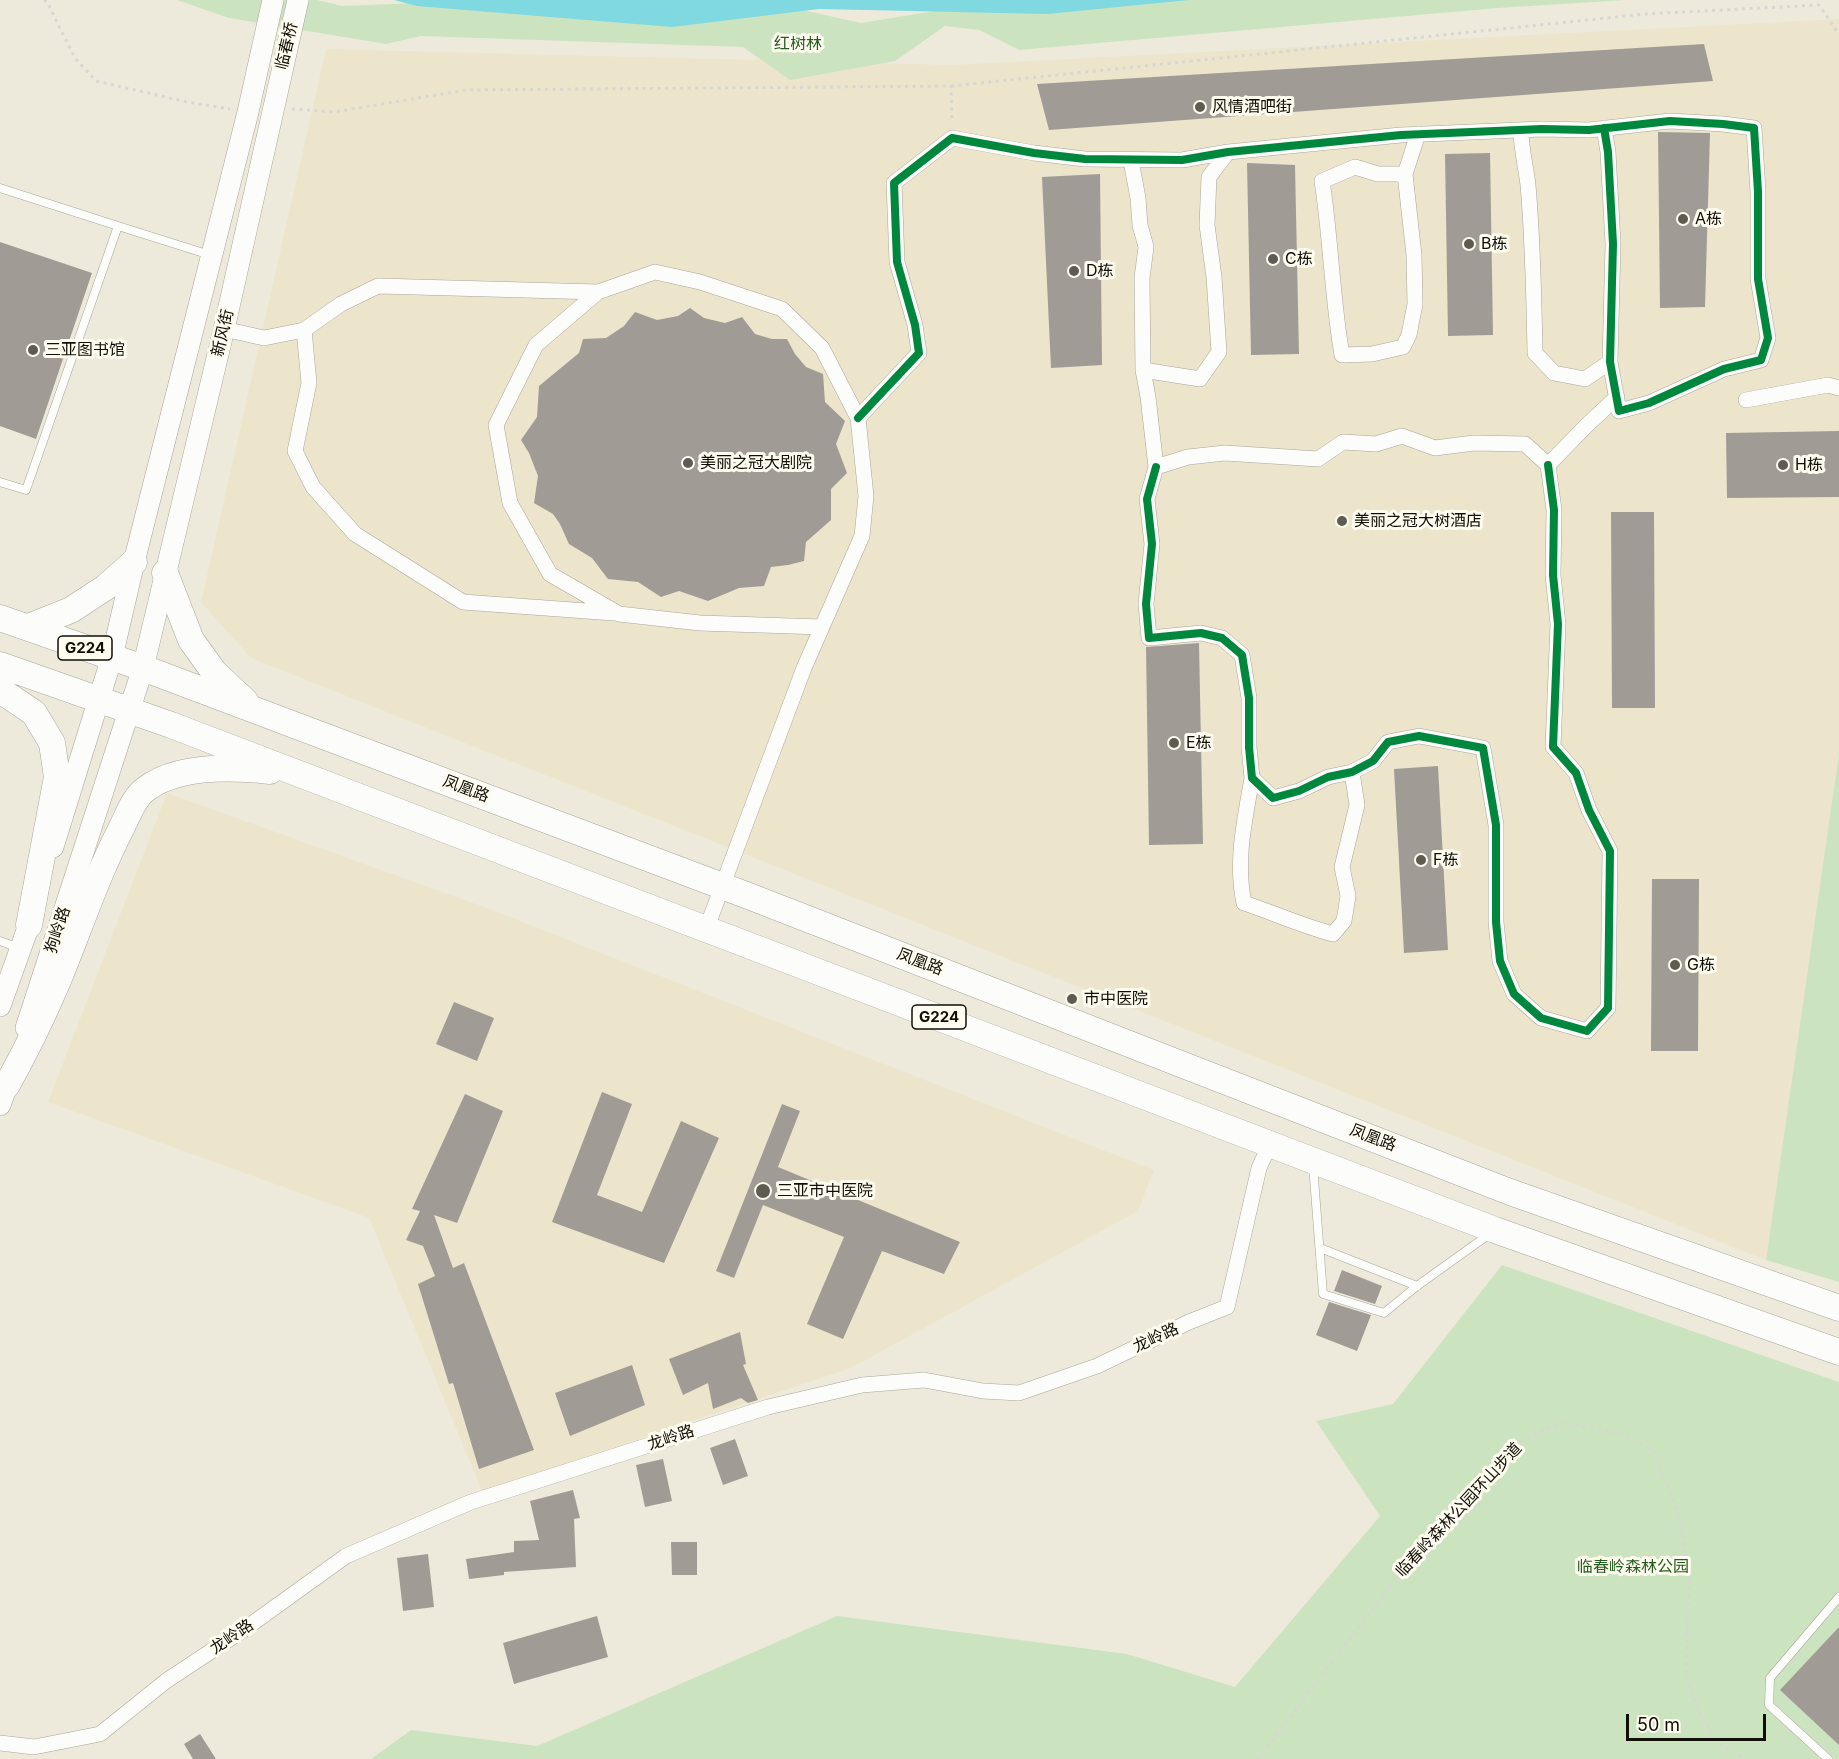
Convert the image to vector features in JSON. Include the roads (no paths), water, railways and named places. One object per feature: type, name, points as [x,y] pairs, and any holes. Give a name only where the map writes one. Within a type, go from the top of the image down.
[{"type":"highway","points":[[28,627],[71,610],[106,587],[134,562]]},
{"type":"highway","points":[[165,573],[190,640],[214,672],[257,711]]},
{"type":"highway","name":"凤凰路","points":[[0,618],[142,668],[721,886],[1510,1192],[1839,1308]]},
{"type":"highway","name":"G224","points":[[0,665],[100,699],[707,927],[1495,1230],[1839,1352]]},
{"type":"highway","points":[[0,690],[34,713],[52,743],[57,777],[25,936]]},
{"type":"highway","points":[[4,1095],[37,1030],[101,870],[128,813],[144,789],[160,781],[195,770],[238,768],[268,771],[323,783]]},
{"type":"highway","points":[[1495,1230],[1510,1192]]},
{"type":"main road","name":"临春桥","points":[[255,83],[273,0]]},
{"type":"main road","name":"临春桥","points":[[274,99],[298,0]]},
{"type":"main road","name":"新风街","points":[[112,657],[255,83]]},
{"type":"main road","name":"新风街","points":[[142,668],[224,329],[274,99]]},
{"type":"main road","name":"狗岭路","points":[[0,1006],[25,936],[112,657]]},
{"type":"main road","name":"狗岭路","points":[[4,1095],[142,668]]},
{"type":"street","points":[[858,418],[919,353],[915,325],[897,262],[894,183],[952,138],[1044,154],[1131,161],[1182,160],[1228,152],[1335,140],[1418,134],[1604,128],[1670,121],[1754,128],[1758,192],[1758,279],[1768,338],[1761,360],[1724,369],[1649,403],[1619,411],[1610,362],[1613,244],[1609,163],[1604,128]]},
{"type":"street","points":[[1521,130],[1528,195],[1534,301],[1534,353],[1554,373],[1585,379],[1610,362]]},
{"type":"street","points":[[1405,174],[1378,174],[1355,167],[1322,181],[1328,220],[1337,328],[1342,355],[1372,354],[1403,347],[1409,335],[1415,304],[1414,255],[1405,174],[1418,134]]},
{"type":"street","points":[[1143,370],[1200,379],[1219,352],[1214,277],[1207,225],[1209,177],[1228,152]]},
{"type":"street","points":[[1131,161],[1140,225],[1146,247],[1142,278],[1143,370],[1156,467],[1147,499],[1152,544],[1146,604],[1149,638],[1202,633],[1222,638],[1242,655],[1249,698],[1249,747],[1252,778],[1241,840],[1240,886],[1244,903],[1333,934],[1344,921],[1348,896],[1342,867],[1357,805],[1352,772]]},
{"type":"street","points":[[224,329],[264,338],[304,330],[340,304],[378,286],[598,292],[655,272],[700,282],[782,309],[822,348],[858,418],[866,496],[862,536],[804,668],[707,927]]},
{"type":"street","points":[[598,292],[536,345],[496,425],[510,503],[550,574],[620,614]]},
{"type":"street","points":[[304,330],[309,383],[295,451],[313,487],[355,534],[463,602],[620,614],[700,623],[822,627]]},
{"type":"street","points":[[1746,400],[1828,385],[1839,388]]},
{"type":"street","points":[[1548,465],[1617,398]]},
{"type":"street","points":[[1156,467],[1188,457],[1225,453],[1318,459],[1343,442],[1376,444],[1402,436],[1436,448],[1474,443],[1525,444],[1548,465],[1554,510],[1553,575],[1558,624],[1553,747],[1576,773],[1589,810],[1610,851],[1608,1008],[1587,1031],[1541,1018],[1515,994],[1500,961],[1496,922],[1496,825],[1483,748],[1419,736],[1388,742],[1373,761],[1352,772],[1328,777],[1299,791],[1273,798],[1252,778]]},
{"type":"street","name":"龙岭路","points":[[0,1743],[34,1747],[100,1734],[166,1681],[246,1628],[346,1556],[471,1502],[768,1407],[862,1385],[924,1380],[983,1391],[1019,1393],[1097,1366],[1189,1322],[1227,1307],[1259,1168],[1270,1144]]},
{"type":"lane","points":[[0,188],[211,256]]},
{"type":"lane","points":[[0,482],[26,490],[118,226]]},
{"type":"lane","points":[[0,941],[25,936]]},
{"type":"lane","points":[[1313,1160],[1323,1294],[1384,1313],[1417,1286],[1495,1230]]},
{"type":"lane","points":[[1320,1248],[1417,1286]]},
{"type":"lane","points":[[1828,1759],[1769,1705],[1770,1678],[1839,1597]]},
{"type":"water","points":[[394,0],[1189,0],[1047,14],[819,9],[672,27],[417,6]]},
{"type":"place","name":"风情酒吧街","points":[[1200,107]]},
{"type":"place","name":"A栋","points":[[1683,219]]},
{"type":"place","name":"B栋","points":[[1469,244]]},
{"type":"place","name":"C栋","points":[[1273,259]]},
{"type":"place","name":"D栋","points":[[1074,271]]},
{"type":"place","name":"三亚图书馆","points":[[33,350]]},
{"type":"place","name":"美丽之冠大剧院","points":[[688,463]]},
{"type":"place","name":"H栋","points":[[1783,465]]},
{"type":"place","name":"美丽之冠大树酒店","points":[[1342,521]]},
{"type":"place","name":"E栋","points":[[1174,743]]},
{"type":"place","name":"F栋","points":[[1421,860]]},
{"type":"place","name":"G栋","points":[[1675,965]]},
{"type":"place","name":"市中医院","points":[[1072,999]]},
{"type":"place","name":"三亚市中医院","points":[[763,1191]]},
{"type":"park label","name":"红树林","points":[[798,44]]},
{"type":"park label","name":"临春岭森林公园","points":[[1633,1567]]}]
